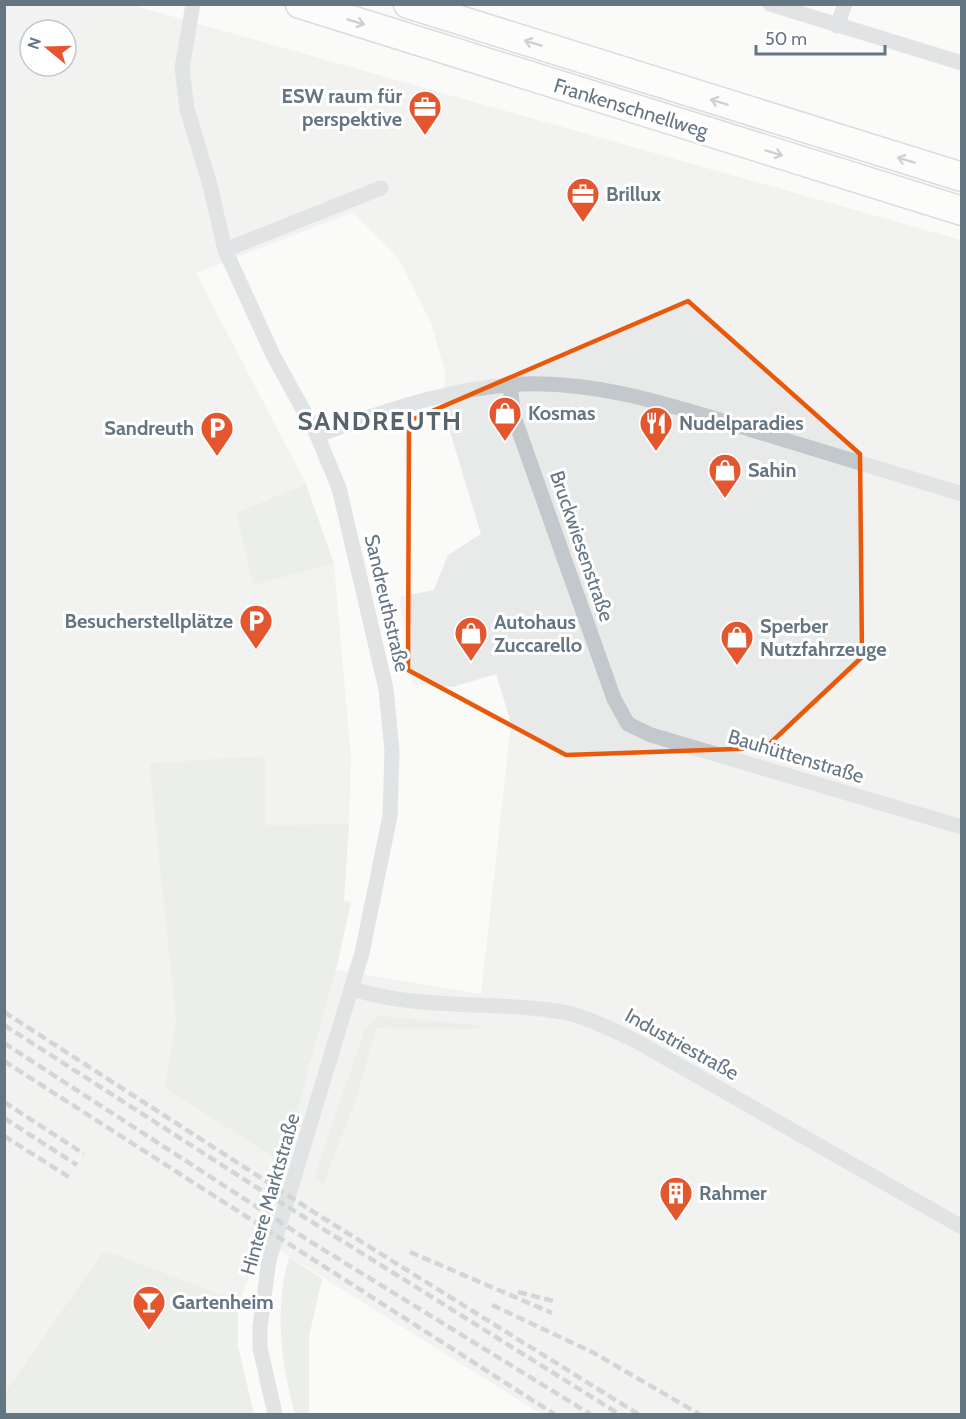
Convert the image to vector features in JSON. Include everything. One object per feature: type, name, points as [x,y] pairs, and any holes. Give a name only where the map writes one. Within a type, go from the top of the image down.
[{"type":"highway","name":"Frankenschnellweg","points":[[300,4],[962,211]]},
{"type":"highway","name":"Frankenschnellweg","points":[[408,4],[962,177]]},
{"type":"street","name":"Sandreuthstraße","points":[[194,4],[188,26],[182,68],[187,109],[210,184],[225,250],[273,355],[317,435],[339,488],[386,689],[392,751],[390,816],[353,989]]},
{"type":"street","points":[[770,4],[962,63]]},
{"type":"street","points":[[837,26],[845,4]]},
{"type":"street","points":[[225,250],[381,188]]},
{"type":"street","points":[[317,435],[407,404],[461,391],[510,385],[552,385],[611,391],[656,402],[962,494]]},
{"type":"street","name":"Bruckwiesenstraße","points":[[510,385],[514,417],[614,699],[624,718]]},
{"type":"street","name":"Bauhüttenstraße","points":[[624,718],[628,724],[651,735],[962,827]]},
{"type":"street","name":"Industriestraße","points":[[353,989],[401,999],[558,1011],[598,1023],[638,1042],[962,1227]]},
{"type":"street","name":"Hintere Marktstraße","points":[[274,1414],[260,1348],[260,1327],[269,1260],[353,989]]},
{"type":"highlighted area","points":[[688,301],[860,454],[862,657],[765,748],[566,755],[408,670],[409,421]]},
{"type":"shaded area","points":[[5,5],[132,5],[961,240],[961,1414],[541,1414],[263,1240],[238,1306],[230,1298],[115,1254],[103,1252],[5,1392]],"holes":[[[353,212],[399,259],[431,323],[445,372],[444,412],[481,534],[448,555],[434,590],[399,597],[413,684],[453,687],[496,674],[511,723],[481,994],[336,970],[307,1078],[165,1088],[176,1020],[149,763],[265,756],[265,825],[349,824],[351,757],[334,564],[253,585],[236,513],[306,484],[196,273]]]},
{"type":"shaded area","points":[[306,484],[334,564],[253,585],[236,513]]},
{"type":"shaded area","points":[[265,756],[265,825],[349,824],[344,901],[351,902],[336,970],[283,1163],[165,1088],[176,1020],[149,763]]},
{"type":"shaded area","points":[[378,1016],[477,1025],[483,1029],[376,1028],[356,1099],[323,1184],[314,1178],[365,1029]]},
{"type":"shaded area","points":[[103,1252],[115,1254],[230,1298],[238,1306],[238,1346],[254,1414],[5,1414],[5,1392]]},
{"type":"shaded area","points":[[289,1257],[322,1279],[309,1336],[309,1414],[295,1414],[283,1356],[282,1296]]},
{"type":"railway","points":[[4,1012],[320,1216],[638,1414]]},
{"type":"railway","points":[[4,1025],[256,1187],[619,1414]]},
{"type":"railway","points":[[4,1043],[311,1242],[590,1414]]},
{"type":"railway","points":[[4,1061],[554,1414]]},
{"type":"railway","points":[[4,1102],[84,1154]]},
{"type":"railway","points":[[4,1118],[77,1165]]},
{"type":"railway","points":[[4,1136],[69,1177]]},
{"type":"railway","points":[[410,1252],[552,1313]]},
{"type":"railway","points":[[518,1292],[557,1302]]},
{"type":"railway","points":[[492,1305],[594,1353],[699,1414]]},
{"type":"place","name":"ESW raum für perspektive","points":[[425,136]]},
{"type":"place","name":"Brillux","points":[[583,223]]},
{"type":"place","name":"Kosmas","points":[[505,442]]},
{"type":"place","name":"Nudelparadies","points":[[656,452]]},
{"type":"place","name":"Sandreuth","points":[[217,457]]},
{"type":"place","name":"Sahin","points":[[725,499]]},
{"type":"place","name":"Besucherstellplätze","points":[[256,650]]},
{"type":"place","name":"Autohaus Zuccarello","points":[[471,662]]},
{"type":"place","name":"Sperber Nutzfahrzeuge","points":[[737,666]]},
{"type":"place","name":"Rahmer","points":[[676,1222]]},
{"type":"place","name":"Gartenheim","points":[[149,1331]]},
{"type":"district","name":"SANDREUTH","points":[[380,421]]}]
